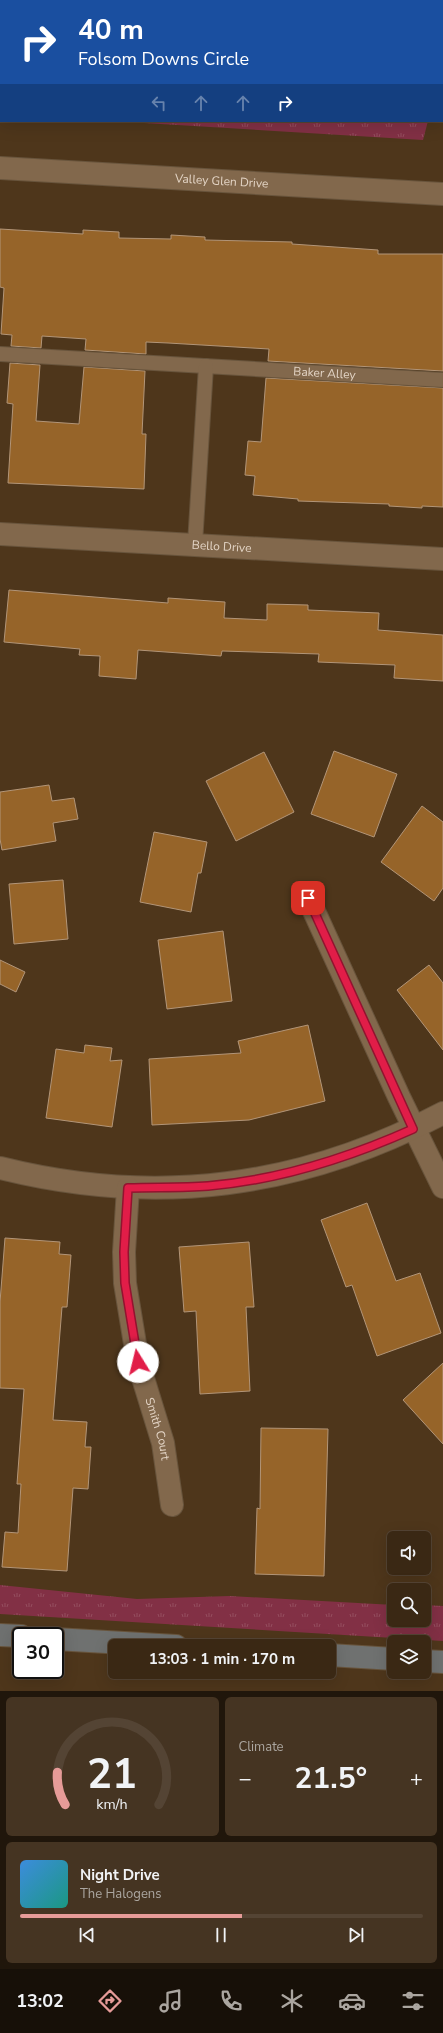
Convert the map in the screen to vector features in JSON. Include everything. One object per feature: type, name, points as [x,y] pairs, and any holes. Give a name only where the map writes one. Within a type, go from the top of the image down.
[{"type":"street","name":"Valley Glen Drive","points":[[0,168],[443,194]]},
{"type":"street","name":"Bello Drive","points":[[0,534],[443,559]]},
{"type":"street","points":[[308,898],[413,1129],[443,1187]]},
{"type":"street","points":[[0,1168],[31,1176],[85,1185],[128,1188],[208,1186],[238,1182],[320,1165],[372,1147],[413,1129],[443,1113]]},
{"type":"street","name":"Smith Court","points":[[128,1188],[124,1252],[125,1283],[138,1362],[163,1443],[172,1505]]},
{"type":"street","points":[[0,1635],[12,1636]]},
{"type":"street","points":[[64,1639],[108,1642]]},
{"type":"street","points":[[336,1655],[387,1659]]},
{"type":"street","points":[[431,1661],[443,1662]]},
{"type":"lane","name":"Baker Alley","points":[[0,354],[443,380]]},
{"type":"lane","points":[[194,544],[206,366]]},
{"type":"green space","points":[[127,122],[428,122],[423,140]]},
{"type":"green space","points":[[0,1585],[137,1599],[230,1596],[387,1605],[387,1627],[431,1627],[431,1605],[443,1606],[443,1641],[431,1640],[431,1635],[387,1635],[387,1638],[0,1614]]},
{"type":"building","points":[[0,229],[83,234],[83,230],[119,232],[119,238],[171,239],[171,235],[205,237],[205,240],[292,242],[292,244],[378,250],[378,254],[443,254],[443,371],[268,361],[269,349],[168,343],[146,342],[146,354],[85,350],[86,339],[42,336],[41,348],[11,346],[12,335],[1,334],[4,288],[0,287]]},
{"type":"building","points":[[10,363],[40,365],[36,421],[79,424],[84,367],[145,371],[142,434],[146,434],[144,489],[8,483],[13,404],[7,403]]},
{"type":"building","points":[[266,378],[443,388],[443,507],[422,506],[422,508],[389,506],[389,504],[298,501],[298,499],[253,495],[255,476],[245,475],[248,441],[261,442]]},
{"type":"building","points":[[9,590],[168,603],[168,598],[225,602],[224,618],[267,620],[267,604],[308,605],[308,610],[379,613],[378,630],[443,635],[443,681],[394,678],[395,665],[318,662],[319,654],[222,651],[221,656],[138,650],[136,679],[99,676],[100,656],[79,655],[80,649],[4,642]]},
{"type":"building","points":[[334,751],[397,774],[374,837],[311,814]]},
{"type":"building","points":[[264,752],[294,812],[236,841],[206,781]]},
{"type":"building","points":[[49,785],[52,801],[74,798],[78,819],[53,823],[56,841],[2,850],[0,839],[0,792]]},
{"type":"building","points":[[422,806],[443,822],[443,888],[434,901],[381,862]]},
{"type":"building","points":[[154,832],[207,842],[201,873],[198,873],[191,912],[140,902]]},
{"type":"building","points":[[63,880],[68,939],[14,944],[9,884]]},
{"type":"building","points":[[223,931],[232,1001],[167,1009],[158,940]]},
{"type":"building","points":[[0,960],[25,972],[16,992],[0,984]]},
{"type":"building","points":[[429,965],[443,983],[443,1050],[397,990]]},
{"type":"building","points":[[308,1025],[325,1101],[249,1120],[152,1125],[149,1059],[241,1053],[238,1041]]},
{"type":"building","points":[[85,1045],[112,1048],[110,1061],[122,1060],[112,1127],[46,1118],[56,1049],[84,1053]]},
{"type":"building","points":[[367,1203],[396,1281],[420,1273],[441,1333],[377,1356],[352,1285],[346,1287],[321,1220]]},
{"type":"building","points":[[5,1238],[60,1242],[59,1254],[71,1255],[67,1307],[62,1307],[53,1420],[87,1422],[85,1447],[91,1447],[88,1489],[73,1488],[67,1571],[2,1567],[5,1532],[18,1533],[21,1484],[17,1484],[24,1389],[0,1388],[0,1302]]},
{"type":"building","points":[[249,1242],[254,1307],[246,1307],[250,1391],[200,1394],[196,1311],[184,1312],[179,1247]]},
{"type":"building","points":[[443,1363],[443,1444],[403,1400]]},
{"type":"building","points":[[261,1428],[328,1429],[324,1576],[255,1574],[257,1508],[260,1509]]},
{"type":"route","points":[[138,1362],[125,1283],[124,1252],[128,1188],[208,1186],[238,1182],[320,1165],[372,1147],[413,1129],[308,898]]}]
